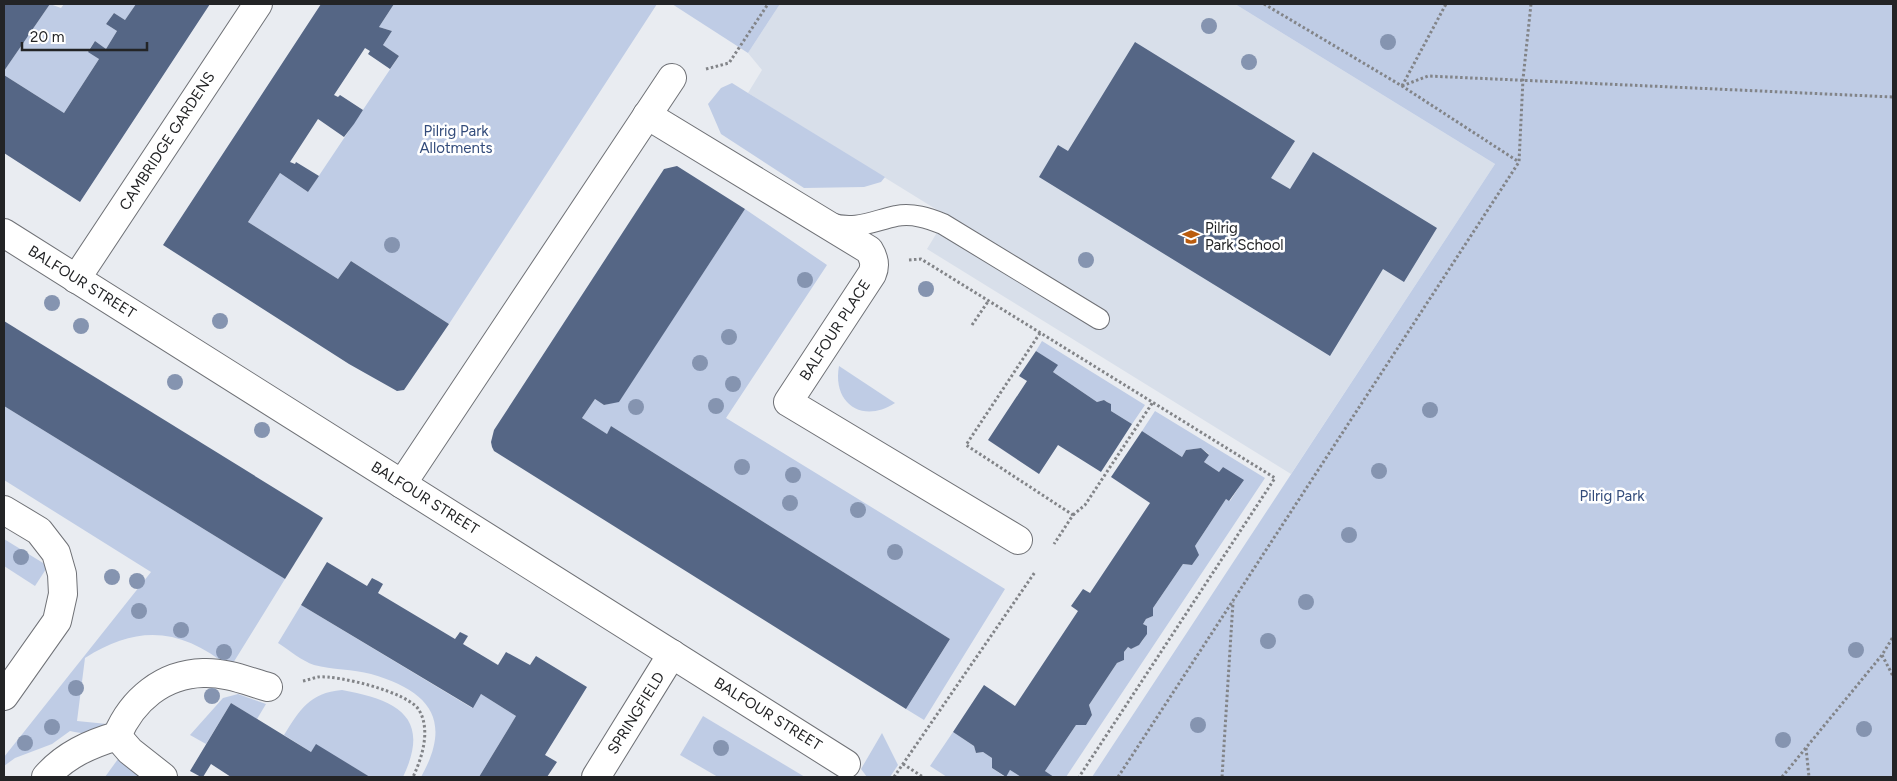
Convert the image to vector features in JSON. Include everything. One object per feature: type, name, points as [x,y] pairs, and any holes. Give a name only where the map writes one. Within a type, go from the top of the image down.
[{"type":"street","name":"CAMBRIDGE GARDENS","points":[[76,279],[258,4]]},
{"type":"street","points":[[402,484],[672,78]]},
{"type":"street","name":"BALFOUR PLACE","points":[[647,115],[870,250],[875,264],[872,274],[788,402],[1018,540]]},
{"type":"street","name":"BALFOUR STREET","points":[[4,233],[846,764]]},
{"type":"street","points":[[4,510],[39,531],[56,553],[62,574],[63,594],[57,621],[4,696]]},
{"type":"street","name":"SPRINGFIELD","points":[[601,776],[672,654]]},
{"type":"street","points":[[117,736],[122,723],[140,700],[154,688],[177,678],[204,673],[222,674],[268,687]]},
{"type":"street","points":[[46,777],[71,755],[92,744],[117,736]]},
{"type":"street","points":[[117,736],[130,751],[163,777]]},
{"type":"lane","points":[[819,219],[849,226],[865,226],[896,216],[928,218],[943,224],[1099,319]]},
{"type":"path","points":[[672,78],[729,63],[768,4]]},
{"type":"path","points":[[1264,4],[1402,86],[1519,162]]},
{"type":"path","points":[[1402,86],[1446,4]]},
{"type":"path","points":[[1118,777],[1519,162],[1523,79],[1531,4]]},
{"type":"path","points":[[1402,86],[1428,76],[1893,97]]},
{"type":"path","points":[[875,264],[921,259],[1276,478],[1079,777]]},
{"type":"path","points":[[972,325],[989,300]]},
{"type":"path","points":[[1040,332],[966,445],[1073,515]]},
{"type":"path","points":[[894,777],[1073,515],[1086,504],[1153,402]]},
{"type":"path","points":[[1018,540],[1046,557]]},
{"type":"path","points":[[1222,777],[1233,602]]},
{"type":"path","points":[[1782,777],[1882,654],[1893,637]]},
{"type":"path","points":[[1882,654],[1893,676]]},
{"type":"path","points":[[268,687],[281,687],[319,677],[371,685],[410,702],[419,709],[424,720],[423,752],[413,777]]},
{"type":"path","points":[[1806,747],[1809,777]]},
{"type":"path","points":[[903,764],[923,777]]},
{"type":"shaded area","name":"Pilrig Park School","points":[[780,4],[1235,4],[1495,164],[1291,474],[927,249],[947,216],[748,93],[762,70],[748,53]]},
{"type":"green space","points":[[50,4],[61,8],[64,4],[136,4],[125,20],[114,13],[106,24],[117,31],[106,49],[95,41],[88,51],[99,59],[64,113],[4,75],[4,71]]},
{"type":"green space","name":"Pilrig Park Allotments","points":[[394,4],[657,4],[449,324],[351,261],[338,279],[248,222],[280,173],[308,192],[399,56],[383,45],[392,31],[379,27]]},
{"type":"green space","points":[[672,4],[780,4],[748,53]]},
{"type":"green space","name":"Pilrig Park","points":[[1235,4],[1893,4],[1893,777],[1092,777],[1495,164]]},
{"type":"green space","points":[[732,83],[885,177],[881,182],[864,187],[804,188],[721,134],[708,104],[721,88]]},
{"type":"green space","points":[[745,209],[827,265],[726,418],[1005,589],[924,720],[906,709],[950,639],[611,426],[607,434],[582,418],[595,399],[604,405],[619,401]]},
{"type":"green space","points":[[1042,341],[1145,405],[1132,424],[1111,411],[1111,404],[1104,400],[1097,402],[1053,372],[1057,365],[1036,351]]},
{"type":"green space","points":[[839,366],[895,403],[883,409],[872,411],[861,411],[852,407],[840,391],[838,379]]},
{"type":"green space","points":[[4,406],[285,579],[230,668],[195,645],[177,638],[159,635],[123,640],[104,647],[85,658],[77,721],[107,724],[99,731],[90,734],[70,731],[52,744],[15,758],[4,766],[4,757],[151,572],[4,480]]},
{"type":"green space","points":[[1155,411],[1265,478],[1066,777],[1054,777],[1045,771],[1076,725],[1086,725],[1092,715],[1089,705],[1117,663],[1124,660],[1124,652],[1128,647],[1131,649],[1143,640],[1147,626],[1143,624],[1146,619],[1153,616],[1153,608],[1183,564],[1192,565],[1198,555],[1195,546],[1226,499],[1230,501],[1243,481],[1223,467],[1219,472],[1204,462],[1209,454],[1201,448],[1186,450],[1182,457],[1142,431]]},
{"type":"green space","points":[[4,539],[48,566],[35,586],[4,566]]},
{"type":"green space","points":[[301,605],[472,708],[481,694],[516,716],[479,777],[421,777],[430,757],[435,739],[435,724],[430,710],[421,699],[408,689],[371,674],[314,665],[278,643]]},
{"type":"green space","points":[[342,690],[378,699],[404,714],[411,725],[413,739],[411,756],[403,777],[370,777],[316,745],[311,752],[284,735],[295,718],[313,699]]},
{"type":"green space","points":[[238,694],[266,704],[257,719],[231,703],[206,744],[190,735],[223,698]]},
{"type":"green space","points":[[703,716],[805,777],[718,777],[680,755]]},
{"type":"green space","points":[[953,732],[974,746],[976,753],[983,752],[992,758],[992,768],[1005,777],[947,777],[930,766]]},
{"type":"green space","points":[[882,733],[898,765],[890,777],[867,777],[861,769]]},
{"type":"green space","points":[[118,759],[142,777],[105,777]]},
{"type":"green space","points":[[1010,770],[1021,777],[1005,777]]},
{"type":"building","points":[[4,4],[50,4],[4,71]]},
{"type":"building","points":[[136,4],[210,4],[80,202],[4,153],[4,75],[64,113],[99,59],[88,52],[95,41],[106,49],[117,31],[106,24],[114,13],[125,20]]},
{"type":"building","points":[[321,4],[394,4],[379,27],[392,31],[383,45],[399,56],[390,69],[368,54],[370,51],[365,48],[334,95],[338,97],[340,95],[363,110],[354,124],[344,137],[318,119],[290,162],[295,164],[296,162],[319,176],[308,192],[280,173],[248,222],[338,279],[351,261],[449,324],[404,390],[397,391],[349,364],[163,245]]},
{"type":"building","points":[[1135,42],[1295,141],[1271,178],[1290,189],[1313,152],[1437,228],[1404,282],[1383,269],[1330,356],[1039,177],[1058,145],[1068,151]]},
{"type":"building","points":[[677,166],[745,209],[619,402],[604,405],[595,399],[582,418],[607,434],[611,426],[950,639],[906,709],[494,451],[492,447],[491,442],[494,430],[664,169]]},
{"type":"building","points":[[4,321],[323,518],[285,579],[4,406]]},
{"type":"building","points":[[1036,351],[1058,365],[1053,372],[1097,402],[1104,400],[1111,404],[1111,411],[1132,424],[1101,472],[1058,445],[1039,474],[988,440],[1027,381],[1019,376]]},
{"type":"building","points":[[1142,431],[1182,457],[1186,450],[1201,448],[1209,455],[1204,462],[1219,472],[1223,467],[1244,480],[1229,501],[1226,499],[1195,546],[1199,555],[1192,565],[1183,564],[1153,608],[1153,616],[1146,619],[1143,624],[1147,626],[1147,634],[1139,645],[1131,649],[1128,647],[1124,652],[1124,660],[1117,663],[1089,705],[1092,715],[1086,725],[1076,725],[1045,771],[1054,777],[1021,777],[1010,770],[1006,777],[992,768],[992,758],[983,752],[976,753],[974,746],[953,732],[984,685],[1015,706],[1078,611],[1071,606],[1083,589],[1090,593],[1150,503],[1111,477]]},
{"type":"building","points":[[327,562],[367,586],[372,578],[383,584],[378,593],[455,639],[460,632],[468,636],[463,644],[498,665],[506,652],[530,665],[536,656],[587,687],[545,755],[557,762],[547,777],[479,777],[516,716],[481,694],[473,708],[301,605]]},
{"type":"building","points":[[231,703],[311,752],[316,744],[370,777],[231,777],[211,764],[203,777],[201,777],[190,771]]},
{"type":"place","name":"Pilrig Park School","points":[[1191,237]]}]
